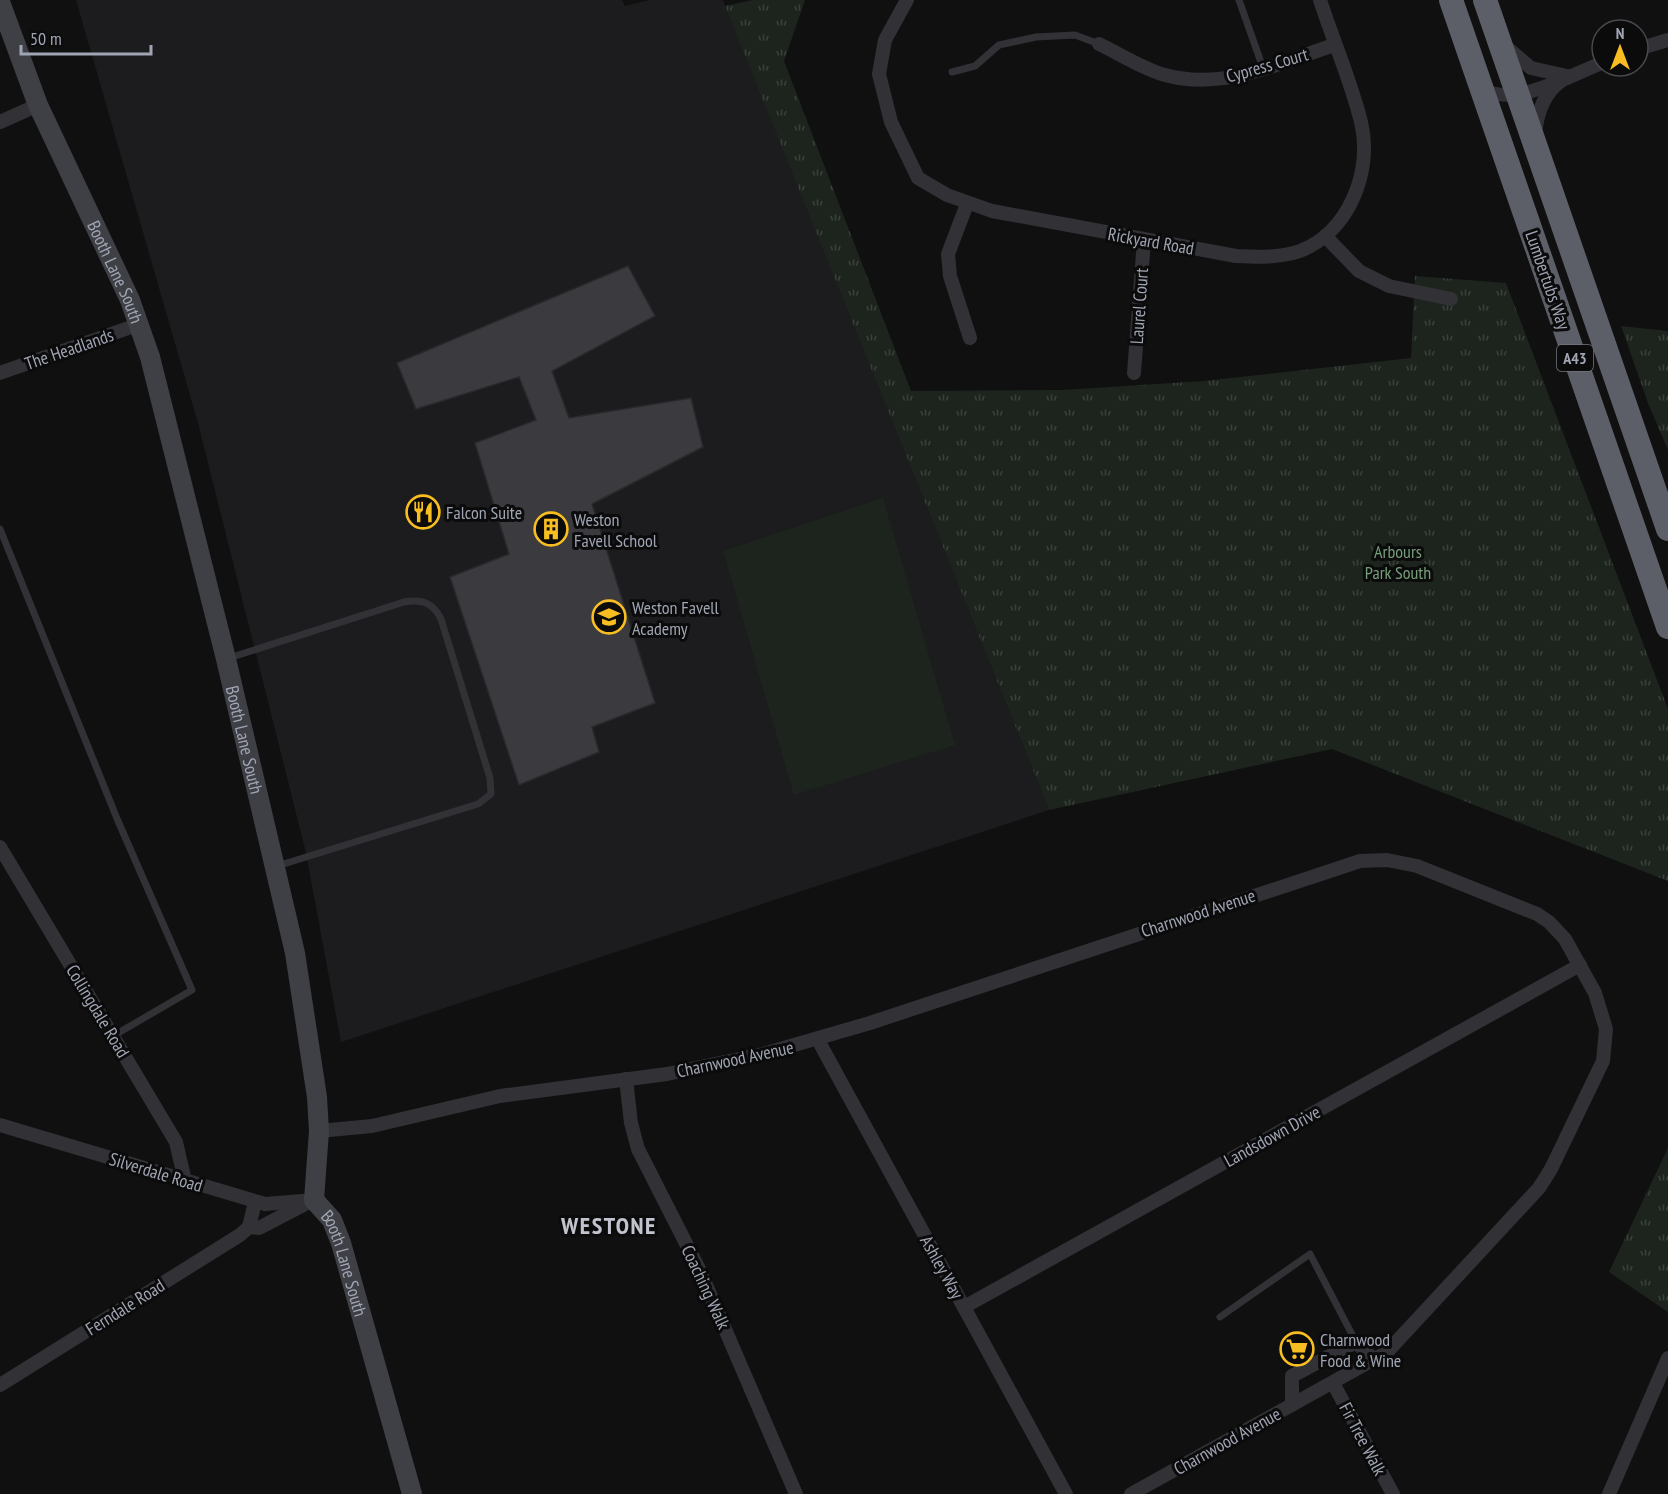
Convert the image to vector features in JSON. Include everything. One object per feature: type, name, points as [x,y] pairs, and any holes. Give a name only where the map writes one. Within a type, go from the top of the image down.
[{"type":"highway","name":"Lumbertubs Way","points":[[1451,0],[1668,627]]},
{"type":"highway","name":"Lumbertubs Way","points":[[1485,0],[1668,529]]},
{"type":"street","name":"Rickyard Road","points":[[907,0],[885,40],[879,74],[891,122],[918,178],[967,204],[992,211],[1236,256],[1270,257],[1299,251],[1325,236],[1350,207],[1365,164],[1361,123],[1320,0]]},
{"type":"street","name":"Booth Lane South","points":[[0,2],[38,105],[130,300],[150,357],[226,659],[295,953],[312,1052],[320,1131],[314,1200],[332,1220],[340,1243],[412,1494]]},
{"type":"street","points":[[1499,40],[1531,68],[1568,76]]},
{"type":"street","points":[[1650,45],[1668,40]]},
{"type":"street","name":"Cypress Court","points":[[1099,44],[1164,75],[1201,82],[1234,78],[1334,45]]},
{"type":"street","points":[[1482,89],[1494,96],[1518,96],[1590,68]]},
{"type":"street","points":[[1534,142],[1543,103],[1555,85],[1568,76]]},
{"type":"street","points":[[0,122],[38,105]]},
{"type":"street","points":[[967,204],[948,254],[950,276],[970,338]]},
{"type":"street","points":[[1325,236],[1359,272],[1389,286],[1451,298]]},
{"type":"street","name":"Laurel Court","points":[[1134,373],[1144,240]]},
{"type":"street","name":"The Headlands","points":[[0,372],[137,325]]},
{"type":"street","name":"Collingdale Road","points":[[0,847],[176,1142],[185,1181]]},
{"type":"street","name":"Charnwood Avenue","points":[[320,1131],[372,1126],[500,1096],[727,1063],[818,1040],[1340,866],[1374,860],[1401,862],[1417,866],[1537,914],[1558,931],[1580,965],[1605,1018],[1603,1061],[1551,1169],[1531,1197],[1387,1352],[1131,1494]]},
{"type":"street","name":"Landsdown Drive","points":[[964,1307],[1580,965]]},
{"type":"street","name":"Ashley Way","points":[[818,1040],[1066,1494]]},
{"type":"street","name":"Coaching Walk","points":[[626,1079],[631,1123],[638,1149],[700,1271],[796,1494]]},
{"type":"street","name":"Silverdale Road","points":[[0,1125],[255,1202],[274,1205],[314,1200]]},
{"type":"street","name":"Ferndale Road","points":[[0,1385],[228,1244],[249,1227],[259,1228],[314,1200]]},
{"type":"street","points":[[249,1227],[255,1202]]},
{"type":"street","points":[[1356,1342],[1374,1360]]},
{"type":"street","name":"Charnwood Avenue","points":[[1292,1405],[1292,1376],[1356,1342]]},
{"type":"street","points":[[1625,1494],[1610,1491],[1668,1358]]},
{"type":"street","name":"Fir Tree Walk","points":[[1333,1383],[1393,1494]]},
{"type":"lane","points":[[1239,0],[1263,68]]},
{"type":"lane","points":[[952,72],[975,66],[999,45],[1036,38],[1075,35],[1099,44]]},
{"type":"lane","points":[[0,529],[118,821],[192,990],[113,1036]]},
{"type":"lane","points":[[226,659],[404,602],[426,601],[433,606],[441,619],[490,778],[490,794],[478,804],[276,867]]},
{"type":"lane","points":[[1220,1317],[1310,1254],[1356,1342]]},
{"type":"shaded area","name":"Weston Favell Academy","points":[[76,0],[622,0],[625,6],[650,0],[723,0],[1049,810],[341,1042],[306,853],[198,423]]},
{"type":"green space","name":"Arbours Park South","points":[[753,0],[805,0],[784,61],[911,391],[1063,390],[1204,381],[1411,358],[1415,276],[1506,283],[1668,709],[1668,881],[1332,749],[1049,810],[725,6]]},
{"type":"green space","points":[[1621,326],[1668,331],[1668,450],[1648,403]]},
{"type":"green space","points":[[883,498],[955,745],[794,795],[723,551]]},
{"type":"green space","points":[[1668,1148],[1668,1312],[1609,1272]]},
{"type":"building","name":"Weston Favell School","points":[[628,266],[655,316],[552,371],[569,418],[691,398],[703,447],[592,504],[655,703],[592,727],[599,752],[519,785],[450,577],[509,554],[475,443],[536,420],[519,377],[416,409],[397,363]]},
{"type":"place","name":"Falcon Suite","points":[[423,512]]},
{"type":"place","name":"Weston Favell School","points":[[551,529]]},
{"type":"place","name":"Weston Favell Academy","points":[[609,617]]},
{"type":"place","name":"Charnwood Food & Wine","points":[[1297,1349]]},
{"type":"district","name":"WESTONE","points":[[609,1225]]}]
